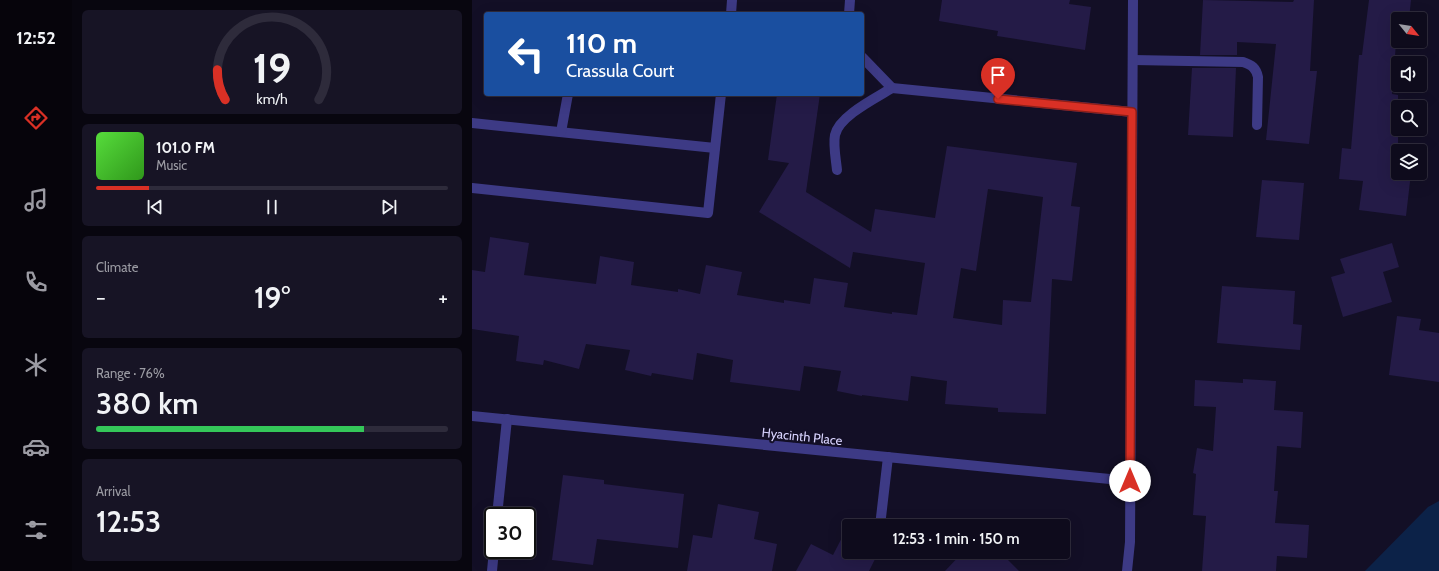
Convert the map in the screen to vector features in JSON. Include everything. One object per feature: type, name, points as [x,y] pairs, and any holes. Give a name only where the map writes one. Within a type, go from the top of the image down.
[{"type":"street","points":[[731,12],[732,0]]},
{"type":"street","points":[[849,12],[850,0]]},
{"type":"street","points":[[1127,571],[1130,542],[1133,0]]},
{"type":"street","points":[[864,59],[892,88]]},
{"type":"street","points":[[1132,60],[1244,62],[1251,64],[1256,70],[1258,76],[1257,125]]},
{"type":"street","points":[[837,170],[835,135],[841,123],[892,88],[1132,112]]},
{"type":"street","points":[[561,132],[568,96]]},
{"type":"street","points":[[472,188],[708,213],[721,96]]},
{"type":"street","points":[[472,122],[715,148]]},
{"type":"street","name":"Hyacinth Place","points":[[472,416],[1130,481]]},
{"type":"street","points":[[498,507],[507,419]]},
{"type":"street","points":[[881,519],[888,457]]},
{"type":"street","points":[[492,571],[493,559]]},
{"type":"water","points":[[1439,501],[1439,571],[1365,571],[1428,507]]},
{"type":"building","points":[[942,0],[1070,0],[1069,4],[1091,7],[1085,50],[997,36],[998,31],[939,21]]},
{"type":"building","points":[[1203,0],[1293,2],[1294,0],[1314,0],[1310,71],[1317,71],[1309,144],[1266,140],[1276,44],[1237,42],[1237,55],[1200,55]]},
{"type":"building","points":[[1369,0],[1411,0],[1410,12],[1391,12],[1391,48],[1396,48],[1395,56],[1391,56],[1391,92],[1392,94],[1398,95],[1398,100],[1391,100],[1391,136],[1398,136],[1398,144],[1391,144],[1391,180],[1410,180],[1406,216],[1359,210],[1363,181],[1339,179],[1342,148],[1351,149],[1359,55],[1362,55]]},
{"type":"building","points":[[1192,68],[1236,68],[1233,137],[1188,135]]},
{"type":"building","points":[[777,96],[820,96],[806,192],[871,232],[875,209],[935,218],[947,146],[1077,163],[1071,206],[1080,207],[1072,281],[1052,279],[1046,414],[998,412],[998,408],[945,404],[947,381],[911,376],[908,401],[862,396],[837,391],[841,371],[804,366],[800,391],[730,382],[733,360],[697,353],[693,380],[652,373],[651,376],[625,370],[630,350],[586,344],[579,369],[544,360],[543,365],[516,361],[519,336],[472,329],[472,270],[485,272],[490,237],[529,243],[524,275],[596,284],[600,256],[634,262],[631,285],[678,292],[678,289],[700,294],[706,265],[742,272],[737,295],[784,303],[784,300],[810,304],[814,278],[848,283],[844,307],[892,314],[892,312],[917,315],[925,263],[853,252],[850,268],[759,212],[789,163],[768,160]],"holes":[[[988,189],[1043,197],[1031,302],[1003,300],[1002,325],[953,318],[961,268],[976,271]]]},
{"type":"building","points":[[1262,180],[1304,183],[1299,240],[1256,237]]},
{"type":"building","points":[[1392,243],[1399,267],[1383,272],[1392,302],[1343,317],[1331,277],[1345,273],[1340,259]]},
{"type":"building","points":[[1222,286],[1295,291],[1293,324],[1302,325],[1300,350],[1217,343]]},
{"type":"building","points":[[1397,316],[1421,319],[1419,330],[1439,333],[1439,382],[1389,375]]},
{"type":"building","points":[[1243,379],[1276,381],[1274,410],[1303,412],[1301,448],[1277,446],[1274,491],[1278,491],[1275,523],[1309,525],[1307,558],[1277,556],[1276,571],[1202,571],[1206,516],[1193,515],[1196,474],[1193,473],[1197,448],[1213,451],[1216,407],[1194,406],[1195,380],[1243,383]]},
{"type":"building","points":[[563,475],[604,480],[604,484],[684,494],[678,548],[597,539],[593,565],[552,560]]},
{"type":"building","points":[[718,504],[759,512],[754,539],[777,544],[772,571],[687,571],[693,535],[712,538]]},
{"type":"building","points":[[842,538],[842,559],[875,559],[869,571],[796,571],[811,544],[833,555]]},
{"type":"building","points":[[956,559],[1007,559],[1019,571],[945,571]]},
{"type":"route","points":[[998,99],[1132,112],[1130,481]]}]
